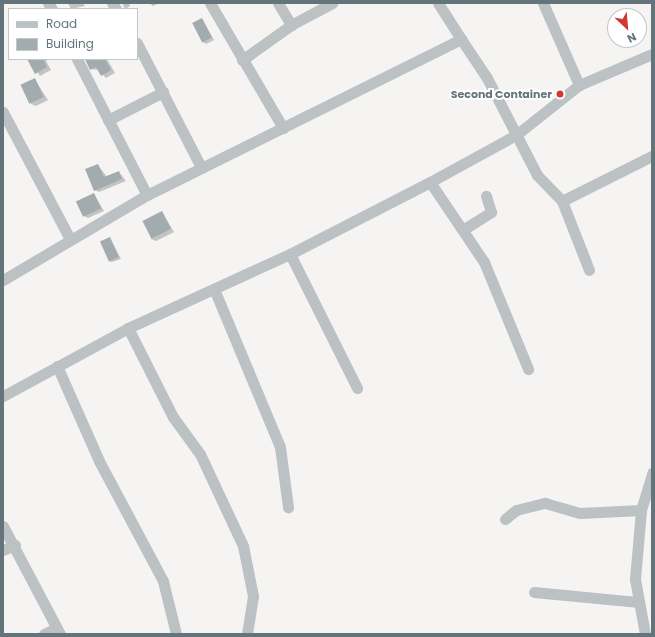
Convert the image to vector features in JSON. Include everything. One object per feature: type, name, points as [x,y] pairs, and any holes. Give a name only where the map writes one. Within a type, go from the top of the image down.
[{"type":"street","points":[[210,3],[283,128]]},
{"type":"street","points":[[278,3],[291,25]]},
{"type":"street","points":[[242,60],[291,25],[332,3]]},
{"type":"street","points":[[438,3],[487,78],[537,175],[562,201],[588,270]]},
{"type":"street","points":[[543,3],[579,85]]},
{"type":"street","points":[[3,280],[22,271],[70,239],[147,195],[461,39]]},
{"type":"street","points":[[138,45],[201,167]]},
{"type":"street","points":[[3,396],[128,328],[290,254],[430,182],[516,135],[579,85],[652,54]]},
{"type":"street","points":[[78,60],[147,195]]},
{"type":"street","points":[[108,120],[163,92]]},
{"type":"street","points":[[3,112],[70,239]]},
{"type":"street","points":[[562,201],[652,156]]},
{"type":"street","points":[[430,182],[464,229],[484,262],[528,369]]},
{"type":"street","points":[[464,229],[491,212],[486,196]]},
{"type":"street","points":[[290,254],[357,388]]},
{"type":"street","points":[[214,289],[280,447],[288,507]]},
{"type":"street","points":[[128,328],[174,417],[200,454],[243,546],[253,596],[247,634]]},
{"type":"street","points":[[57,366],[99,461],[163,581],[176,634]]},
{"type":"street","points":[[645,634],[637,602],[635,579],[641,510],[652,473]]},
{"type":"street","points":[[505,519],[516,510],[544,503],[580,513],[641,510]]},
{"type":"street","points":[[3,526],[59,631],[44,634]]},
{"type":"street","points":[[3,550],[14,545]]},
{"type":"street","points":[[534,592],[637,602]]},
{"type":"building","points":[[202,18],[212,38],[202,43],[192,23]]},
{"type":"building","points":[[28,60],[44,60],[47,67],[35,74]]},
{"type":"building","points":[[85,60],[106,60],[111,70],[101,76],[96,67],[90,70]]},
{"type":"building","points":[[35,78],[44,97],[29,104],[20,85]]},
{"type":"building","points":[[98,164],[104,177],[119,171],[122,179],[94,191],[85,169]]},
{"type":"building","points":[[94,193],[101,208],[83,217],[76,201]]},
{"type":"building","points":[[162,211],[171,229],[151,239],[142,221]]},
{"type":"building","points":[[110,237],[119,257],[109,262],[100,241]]},
{"type":"place","name":"Second Container","points":[[560,94]]}]
